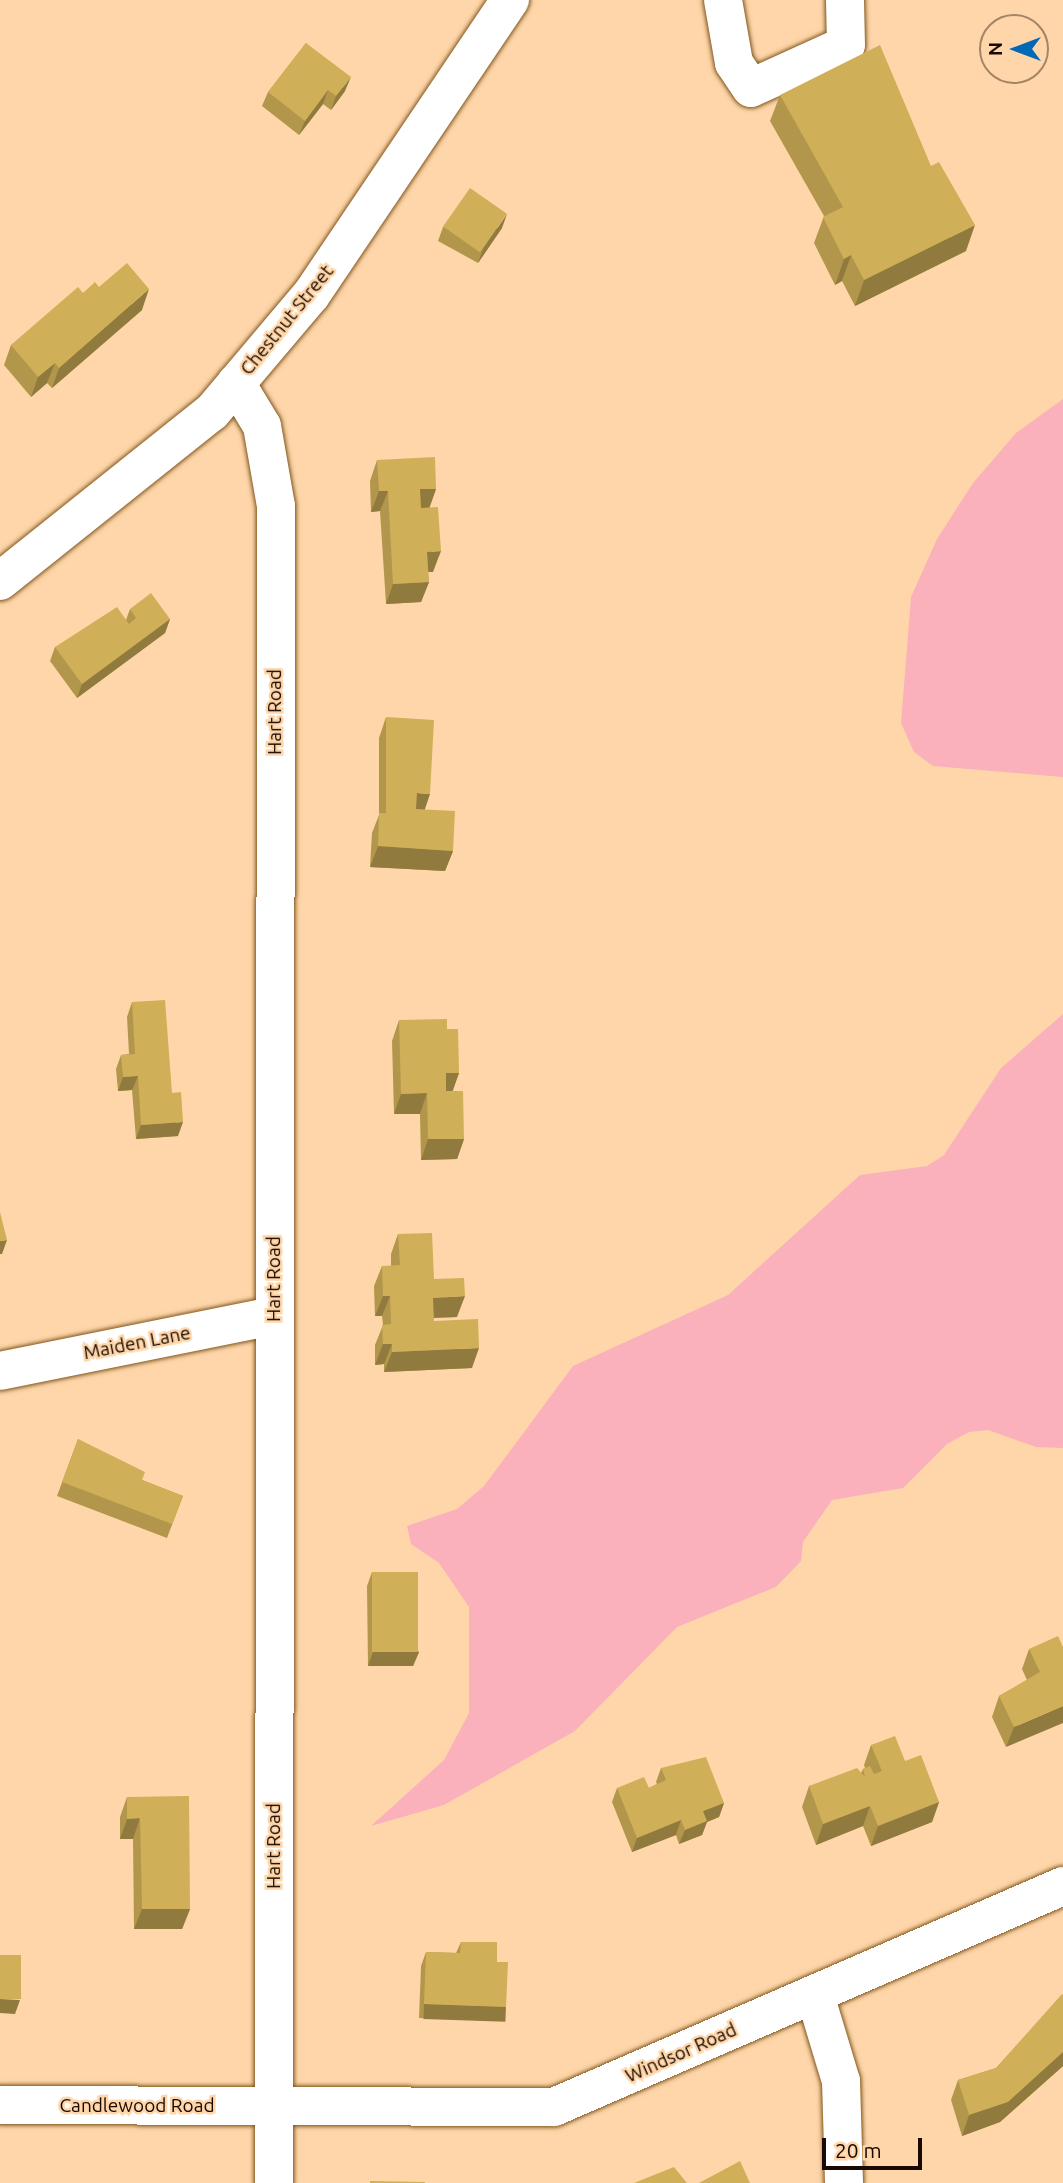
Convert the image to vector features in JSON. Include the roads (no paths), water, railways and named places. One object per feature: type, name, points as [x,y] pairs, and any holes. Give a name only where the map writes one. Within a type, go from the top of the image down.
[{"type":"street","name":"Chestnut Street","points":[[0,581],[212,412],[311,295],[510,0]]},
{"type":"street","points":[[723,0],[734,63],[751,88],[846,45],[845,0]]},
{"type":"street","name":"Hart Road","points":[[236,383],[262,426],[276,506],[274,2183]]},
{"type":"street","name":"Maiden Lane","points":[[0,1371],[274,1315]]},
{"type":"street","name":"Windsor Road","points":[[275,2107],[554,2107],[1063,1886]]},
{"type":"street","points":[[815,1995],[841,2081],[844,2183]]},
{"type":"street","name":"Candlewood Road","points":[[0,2105],[275,2107]]}]
